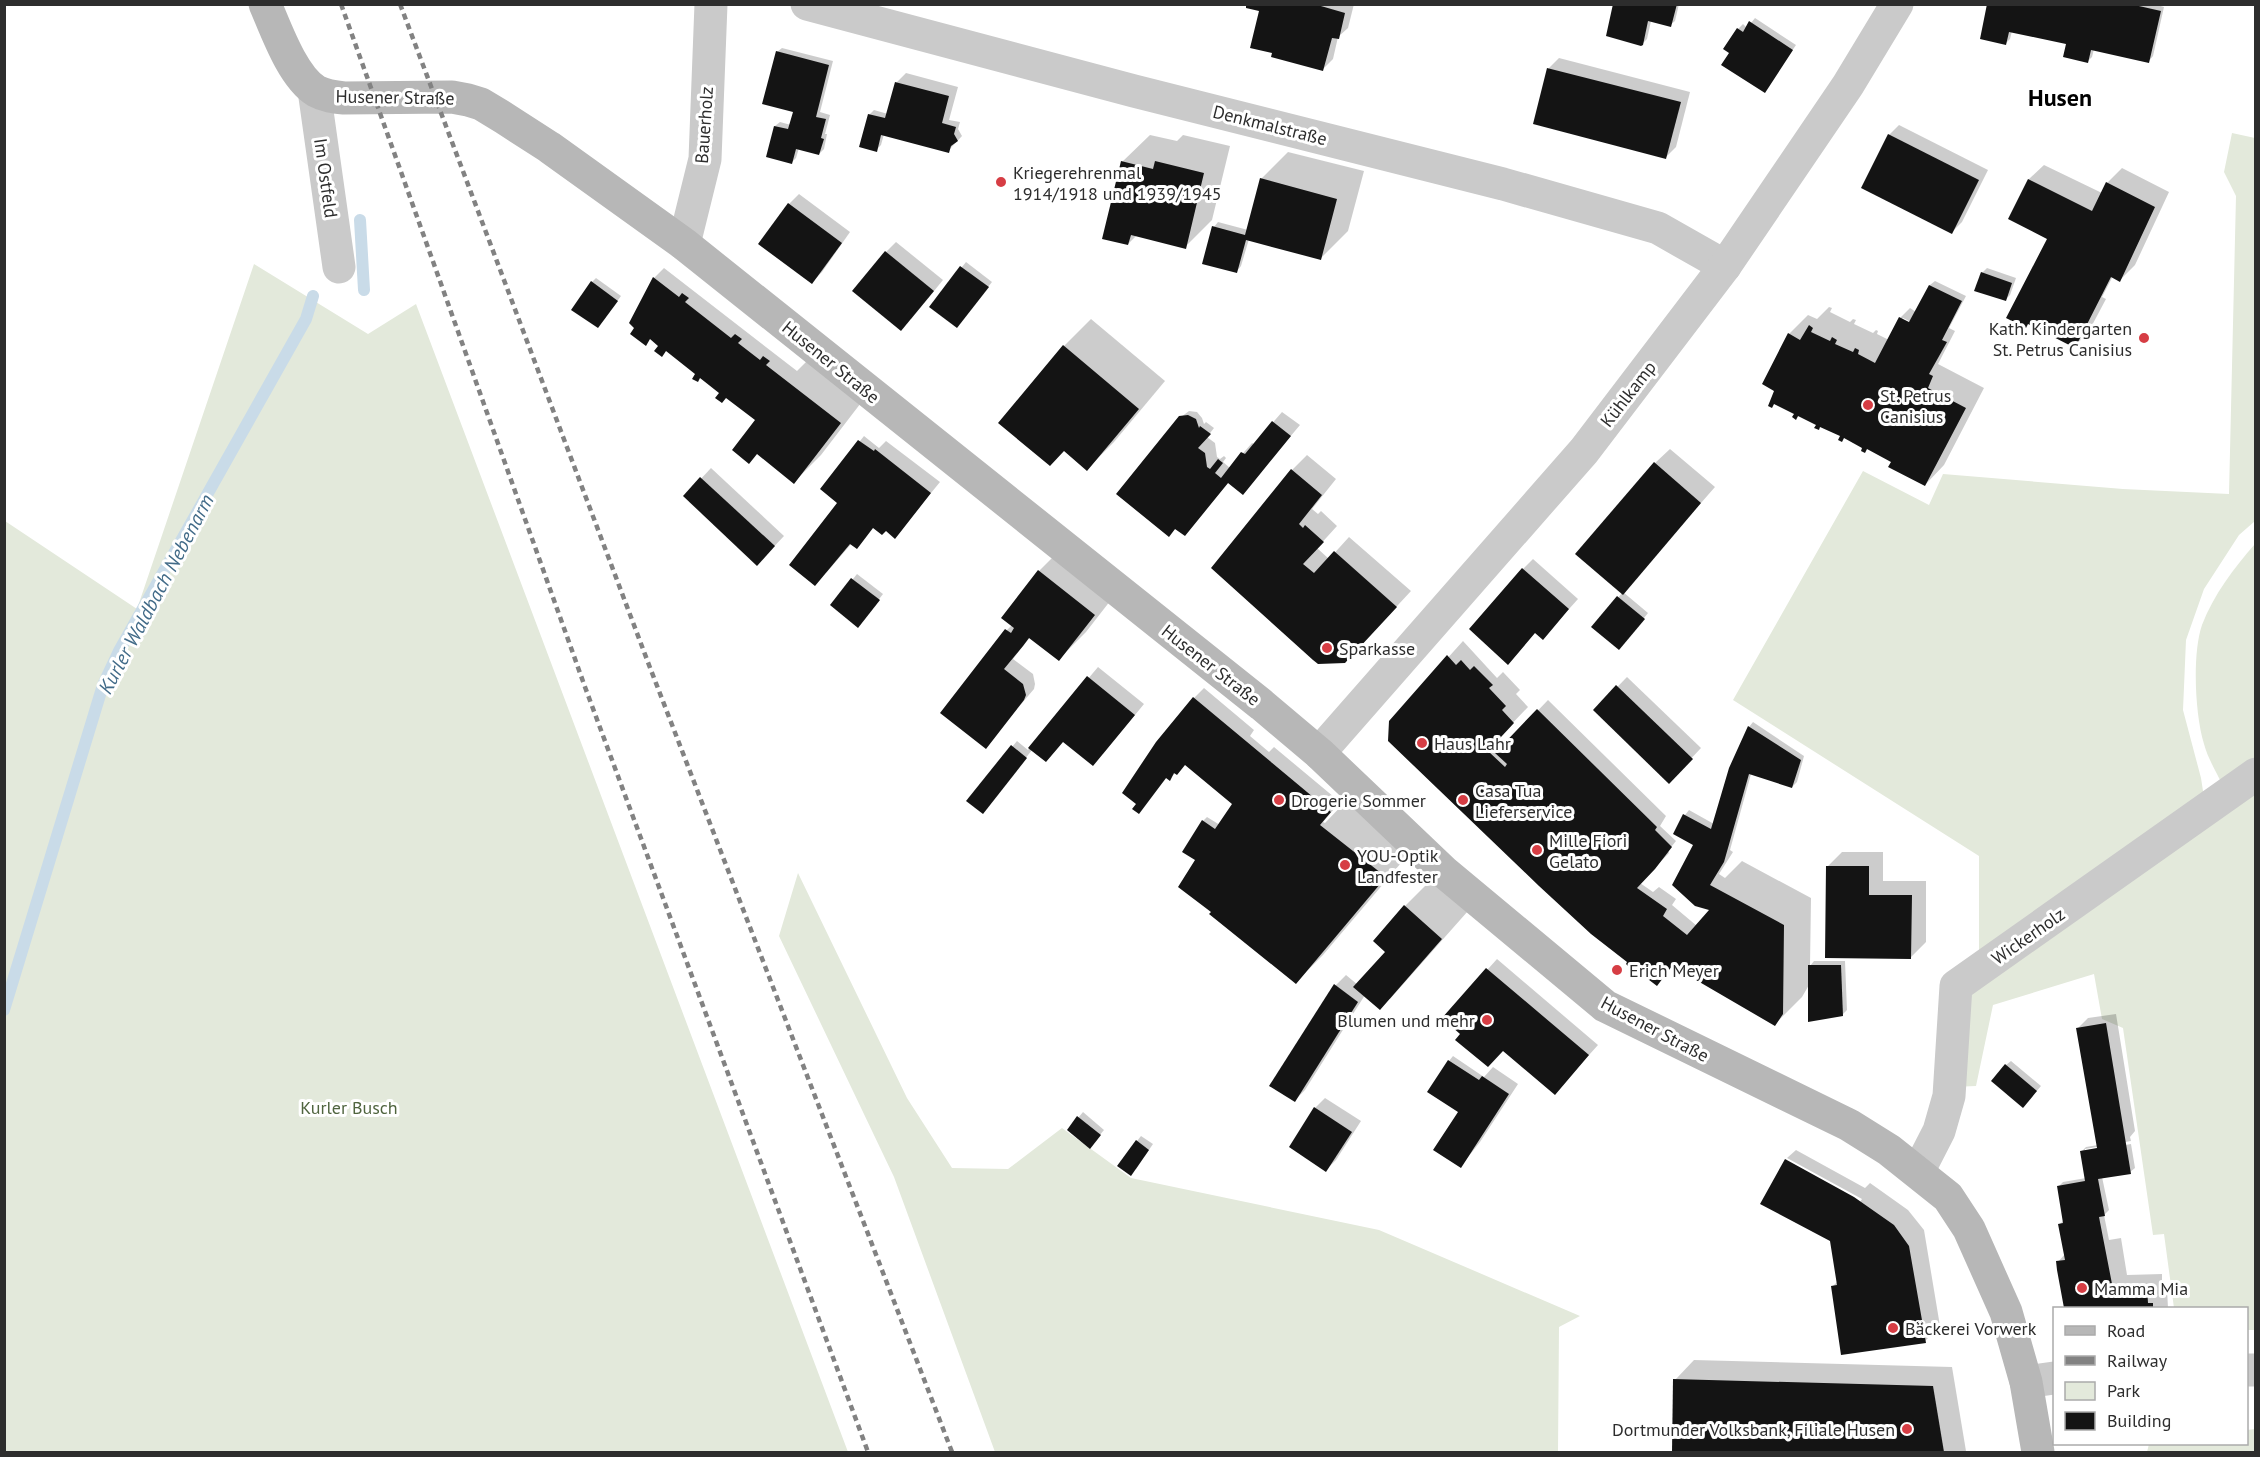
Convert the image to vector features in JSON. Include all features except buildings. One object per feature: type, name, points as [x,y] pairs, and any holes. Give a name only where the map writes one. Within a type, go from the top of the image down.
[{"type":"street","name":"Husener Straße","points":[[265,4],[288,55],[314,90],[326,96],[344,98],[452,97],[468,99],[481,104],[549,147],[684,244],[1319,753],[1444,872],[1605,1006],[1850,1125],[1918,1172],[1948,1197],[1970,1229],[2000,1294],[2015,1339],[2040,1380],[2038,1452]]},
{"type":"street","name":"Bauerholz","points":[[684,244],[705,159],[711,4]]},
{"type":"street","name":"Denkmalstraße","points":[[807,4],[1134,91],[1503,184],[1658,228],[1725,266]]},
{"type":"street","name":"Kühlkamp","points":[[1319,753],[1584,451],[1725,266],[1848,85],[1897,4]]},
{"type":"street","name":"Im Ostfeld","points":[[314,90],[339,267]]},
{"type":"street","name":"Wickerholz","points":[[1918,1172],[1939,1131],[1949,1096],[1956,987],[2256,774]]},
{"type":"green space","points":[[2232,133],[2255,138],[2255,521],[2239,535],[2204,589],[2186,640],[2183,710],[2201,778],[2205,804],[1979,959],[1979,856],[1733,700],[1863,471],[1929,505],[1943,474],[2123,489],[2229,494],[2236,196],[2224,172]]},
{"type":"green space","name":"Kurler Busch","points":[[254,264],[368,334],[416,304],[848,1452],[5,1452],[5,521],[137,609]]},
{"type":"green space","points":[[2255,544],[2255,763],[2223,786],[2204,744],[2198,717],[2197,652],[2202,625],[2212,603],[2232,572]]},
{"type":"green space","points":[[2255,785],[2255,1330],[2248,1330],[2248,1307],[2174,1307],[2164,1234],[2153,1235],[2123,1028],[2102,1019],[2094,974],[1993,1005],[1976,1086],[1952,1087],[1959,994]]},
{"type":"green space","points":[[798,873],[907,1098],[952,1168],[1008,1169],[1062,1128],[1131,1178],[1379,1230],[1580,1316],[1559,1327],[1558,1452],[995,1452],[894,1177],[779,936]]},
{"type":"green space","points":[[2255,1429],[2255,1452],[2147,1452],[2149,1445],[2248,1445],[2248,1430]]},
{"type":"waterway","points":[[360,220],[364,290]]},
{"type":"waterway","name":"Kurler Waldbach Nebenarm","points":[[4,1010],[103,685],[119,651],[306,319],[313,296]]},
{"type":"railway","points":[[341,4],[585,687],[868,1452]]},
{"type":"railway","points":[[400,4],[649,665],[952,1452]]},
{"type":"place","name":"Kriegerehrenmal 1914/1918 und 1939/1945","points":[[1001,182]]},
{"type":"place","name":"Kath. Kindergarten St. Petrus Canisius","points":[[2144,338]]},
{"type":"place","name":"St. Petrus Canisius","points":[[1868,405]]},
{"type":"place","name":"Sparkasse","points":[[1327,648]]},
{"type":"place","name":"Haus Lahr","points":[[1422,743]]},
{"type":"place","name":"Drogerie Sommer","points":[[1279,800]]},
{"type":"place","name":"Casa Tua Lieferservice","points":[[1463,800]]},
{"type":"place","name":"Mille Fiori Gelato","points":[[1537,850]]},
{"type":"place","name":"YOU-Optik Landfester","points":[[1345,865]]},
{"type":"place","name":"Erich Meyer","points":[[1617,970]]},
{"type":"place","name":"Blumen und mehr","points":[[1487,1020]]},
{"type":"place","name":"Mamma Mia","points":[[2082,1288]]},
{"type":"place","name":"Bäckerei Vorwerk","points":[[1893,1328]]},
{"type":"place","name":"Dortmunder Volksbank, Filiale Husen","points":[[1907,1429]]},
{"type":"district","name":"Husen","points":[[2060,97]]}]
